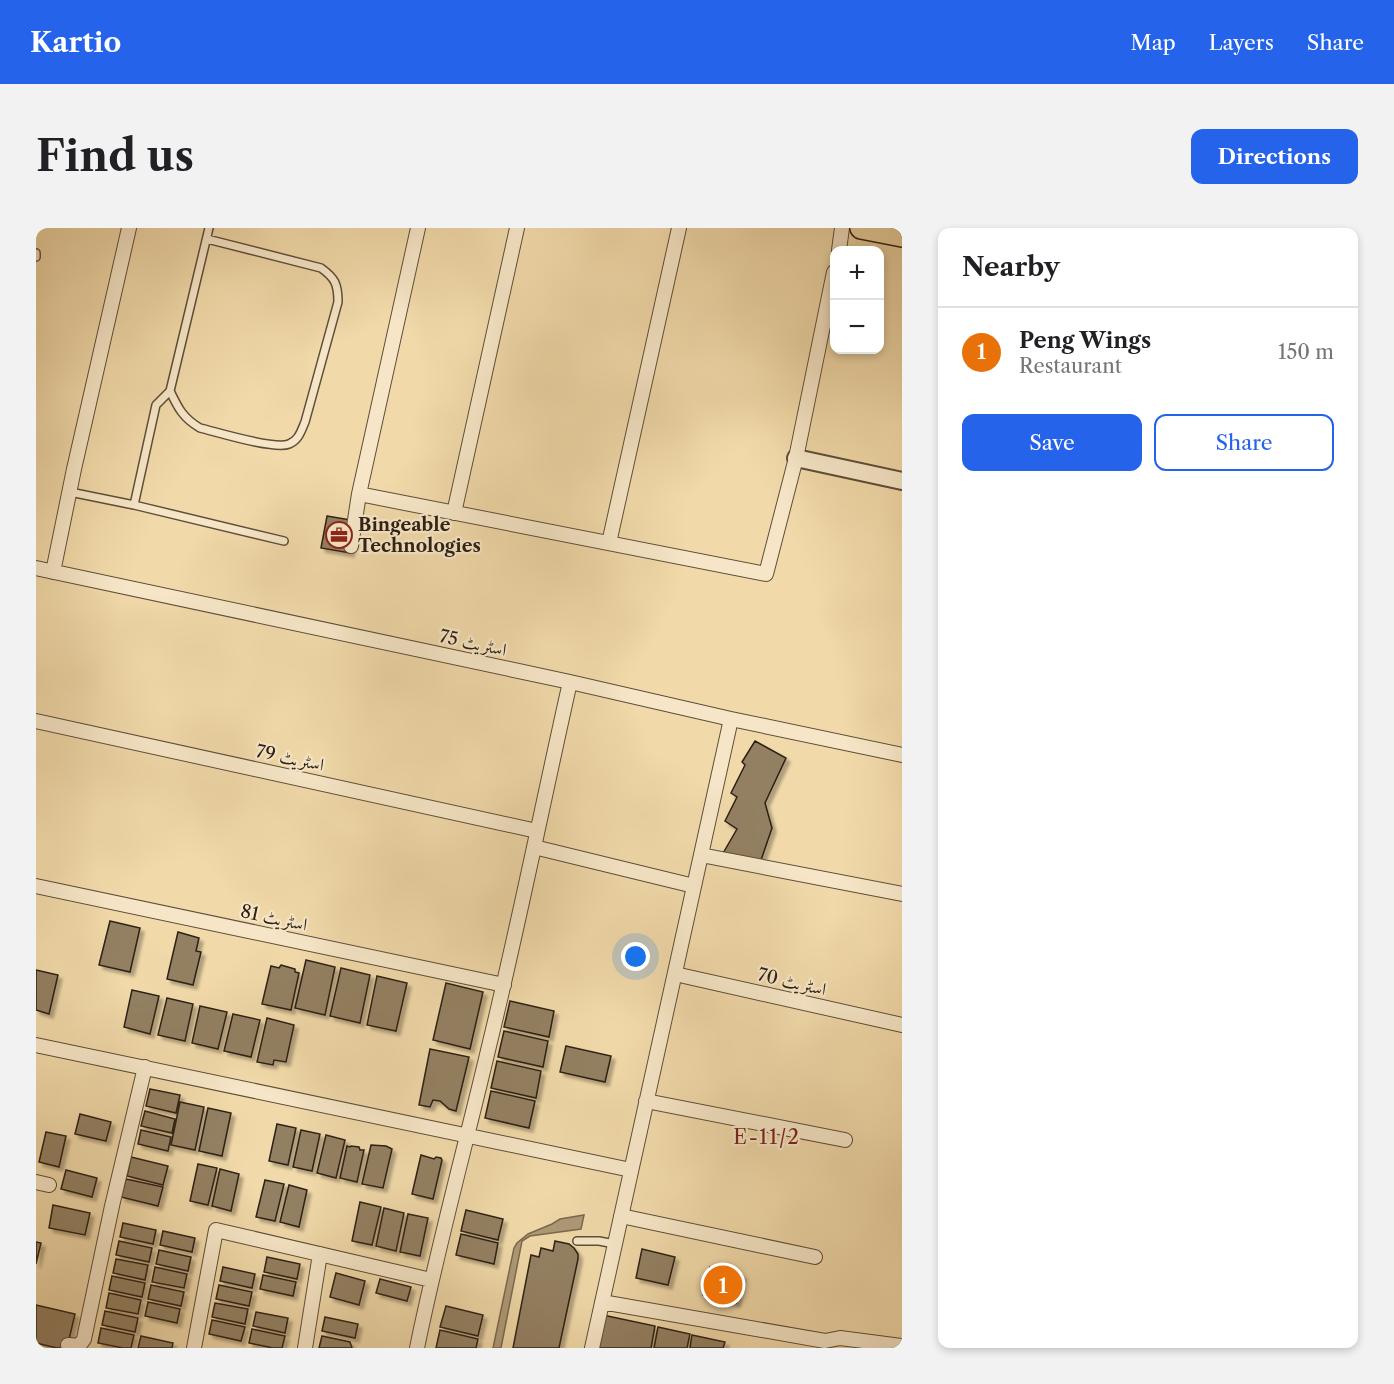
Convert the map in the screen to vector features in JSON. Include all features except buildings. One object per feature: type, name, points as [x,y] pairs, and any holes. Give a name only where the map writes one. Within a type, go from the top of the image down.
[{"type":"main road","points":[[861,228],[902,236]]},
{"type":"street","points":[[53,572],[129,228]]},
{"type":"street","points":[[351,546],[359,494],[418,228]]},
{"type":"street","points":[[454,513],[517,228]]},
{"type":"street","points":[[609,543],[679,228]]},
{"type":"street","points":[[840,246],[842,228]]},
{"type":"street","points":[[359,494],[766,574],[796,458],[830,292]]},
{"type":"street","points":[[796,458],[902,481]]},
{"type":"street","name":"اسٹریٹ 75","points":[[36,568],[902,755]]},
{"type":"street","points":[[417,1348],[431,1280],[504,985],[570,682]]},
{"type":"street","points":[[592,1348],[731,718]]},
{"type":"street","name":"اسٹریٹ 79","points":[[36,721],[537,831]]},
{"type":"street","points":[[534,847],[694,886]]},
{"type":"street","points":[[701,855],[902,894]]},
{"type":"street","name":"اسٹریٹ 81","points":[[36,886],[504,985]]},
{"type":"street","name":"اسٹریٹ 70","points":[[675,974],[902,1024]]},
{"type":"street","points":[[36,1044],[631,1170]]},
{"type":"street","points":[[68,1345],[79,1346],[84,1339],[111,1206],[145,1067]]},
{"type":"street","points":[[646,1101],[845,1140]]},
{"type":"street","points":[[621,1216],[815,1257]]},
{"type":"street","points":[[194,1348],[216,1230],[431,1280]]},
{"type":"street","points":[[304,1348],[320,1254]]},
{"type":"street","points":[[602,1302],[823,1345],[840,1338],[902,1346]]},
{"type":"lane","points":[[134,505],[156,405],[170,391],[209,228]]},
{"type":"lane","points":[[170,391],[179,410],[189,422],[200,428],[274,446],[288,444],[299,436],[305,422],[338,302],[338,288],[331,275],[321,268],[207,239]]},
{"type":"lane","points":[[70,492],[284,541]]},
{"type":"lane","points":[[592,1241],[615,1244]]},
{"type":"shaded area","points":[[584,1215],[581,1229],[530,1236],[522,1241],[501,1348],[493,1348],[514,1248],[517,1243],[528,1234],[560,1219]]},
{"type":"place","name":"Bingeable Technologies","points":[[339,535]]},
{"type":"place","name":"Peng Wings","points":[[723,1285]]},
{"type":"district","name":"E-11/2","points":[[767,1137]]}]
